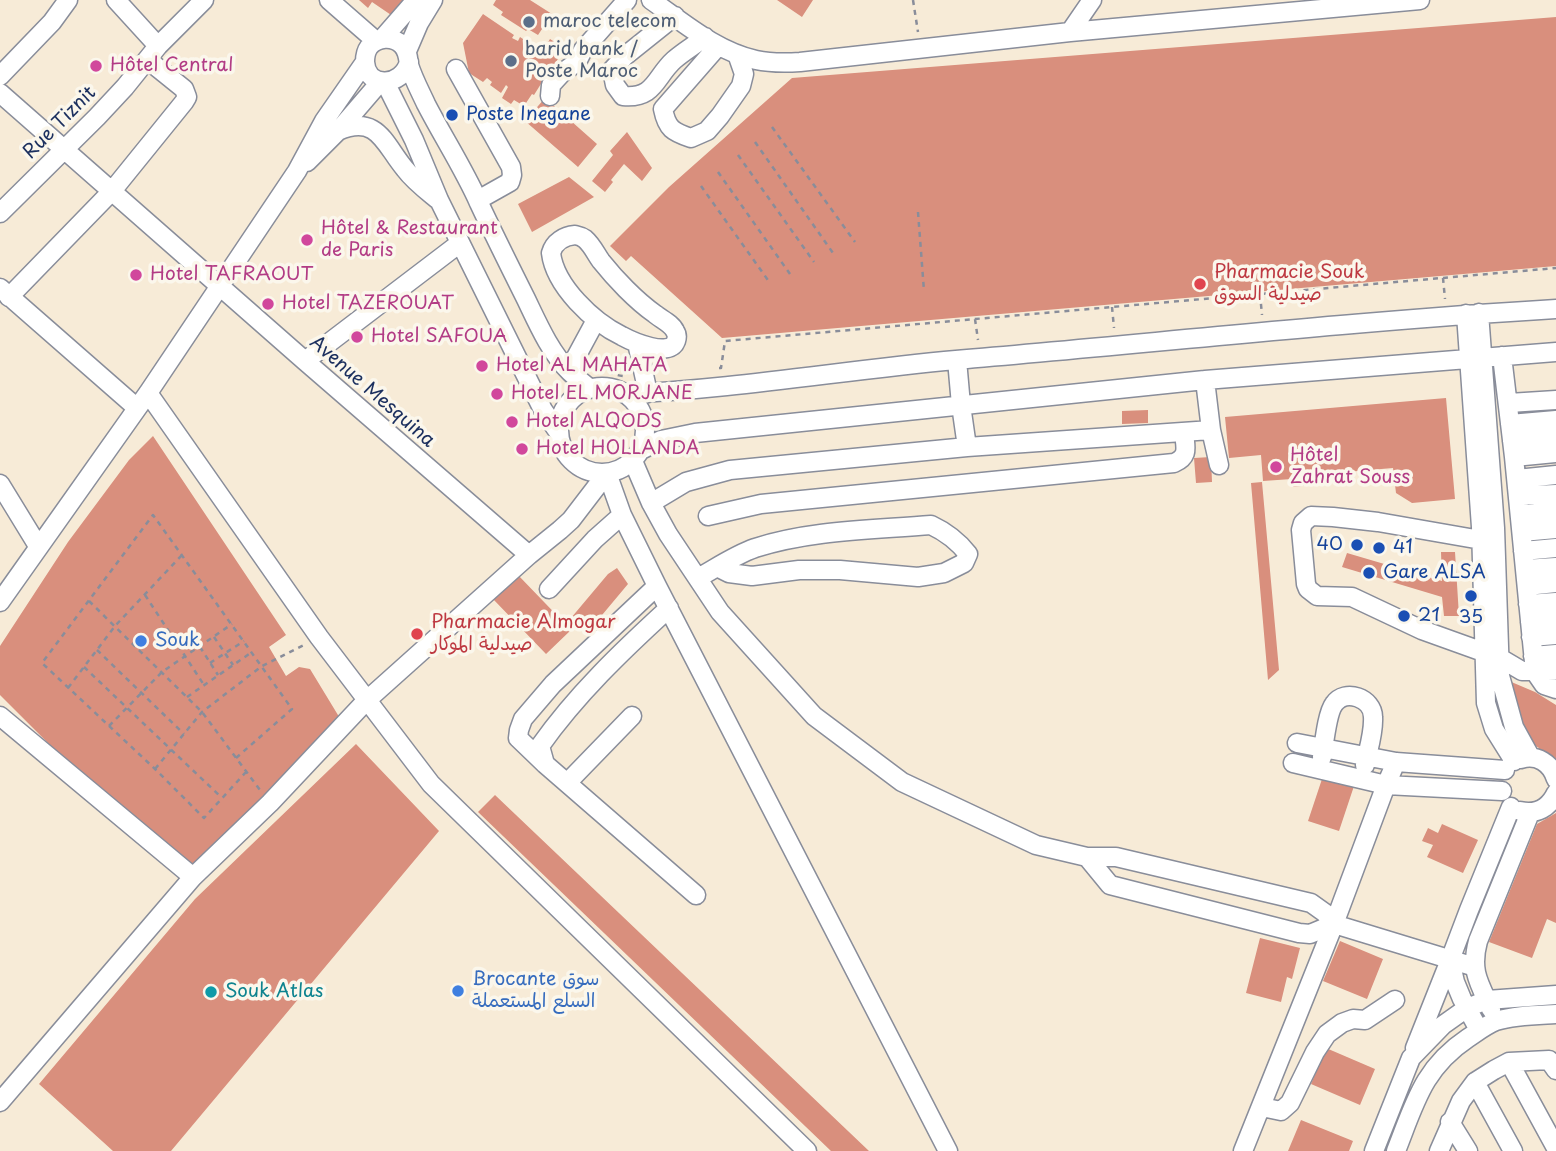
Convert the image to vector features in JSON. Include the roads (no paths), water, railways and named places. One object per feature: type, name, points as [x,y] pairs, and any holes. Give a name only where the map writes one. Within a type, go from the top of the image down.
[{"type":"street","points":[[0,75],[52,22],[68,0]]},
{"type":"street","points":[[116,0],[153,53],[184,89],[187,97],[112,191],[5,292],[137,408]]},
{"type":"street","name":"Rue Tiznit","points":[[0,213],[65,150],[204,0]]},
{"type":"street","points":[[329,0],[379,40],[390,38],[403,45],[426,103],[478,200],[541,331],[569,370],[590,389]]},
{"type":"street","points":[[0,602],[148,393],[297,171],[324,121],[365,62],[370,47],[416,0]]},
{"type":"street","points":[[297,171],[383,82],[398,79],[407,69],[419,23],[433,0]]},
{"type":"street","points":[[550,96],[551,85],[577,62],[583,50],[627,0]]},
{"type":"street","points":[[651,0],[711,41],[737,54],[768,62],[800,62],[1070,32],[1420,0]]},
{"type":"street","points":[[1070,32],[1092,0]]},
{"type":"street","points":[[674,16],[625,55],[612,70],[615,85],[624,96],[636,97],[651,89],[673,61],[711,41]]},
{"type":"street","points":[[711,41],[663,109],[665,120],[674,132],[691,138],[707,131],[720,116],[741,86],[744,74],[737,54]]},
{"type":"street","points":[[365,62],[370,74],[383,82],[409,130],[439,200],[542,410],[559,433]]},
{"type":"street","points":[[456,69],[511,167],[510,182],[478,200]]},
{"type":"street","name":"Avenue Mesquina","points":[[0,93],[529,555]]},
{"type":"street","points":[[338,131],[363,125],[375,130],[410,175],[439,200]]},
{"type":"street","points":[[569,236],[586,240],[625,289],[674,328],[677,334],[673,346],[667,349],[638,343],[623,337],[585,310],[570,292],[551,257],[555,244],[569,236]]},
{"type":"street","points":[[304,361],[460,243]]},
{"type":"street","points":[[625,394],[689,391],[957,360],[1447,316],[1556,309]]},
{"type":"street","points":[[1472,314],[1492,656],[1514,727],[1516,762],[1501,784],[1507,799],[1522,812],[1538,811],[1555,798]]},
{"type":"street","points":[[569,370],[596,320]]},
{"type":"street","points":[[638,343],[648,393]]},
{"type":"street","points":[[1475,967],[1334,924],[1311,903],[1116,857],[1087,858],[1036,845],[902,782],[814,716],[720,612],[668,534],[651,503],[637,456],[645,438],[645,425],[635,402],[614,389],[590,389],[577,395],[560,418],[559,433],[569,458],[593,473],[607,473],[621,470],[637,456],[661,440],[695,433],[1205,380],[1556,352]]},
{"type":"street","points":[[1502,356],[1530,621],[1544,685],[1556,689]]},
{"type":"street","points":[[957,360],[967,447]]},
{"type":"street","points":[[1205,380],[1211,430],[1219,465]]},
{"type":"street","points":[[148,393],[319,637],[431,783],[807,1151]]},
{"type":"street","points":[[1508,403],[1556,400]]},
{"type":"street","points":[[1512,441],[1556,420]]},
{"type":"street","points":[[651,503],[686,482],[730,470],[967,447],[1211,430]]},
{"type":"street","points":[[708,516],[761,504],[1174,463],[1183,459],[1185,454],[1184,432]]},
{"type":"street","points":[[1512,441],[1556,437]]},
{"type":"street","points":[[1512,441],[1556,453]]},
{"type":"street","points":[[0,1102],[192,877],[270,803],[366,701],[570,520],[607,473]]},
{"type":"street","points":[[607,473],[622,515],[657,586],[948,1151]]},
{"type":"street","points":[[1518,488],[1556,475]]},
{"type":"street","points":[[0,484],[38,546]]},
{"type":"street","points":[[1518,488],[1556,494]]},
{"type":"street","points":[[1521,523],[1556,512]]},
{"type":"street","points":[[549,589],[595,539],[622,515]]},
{"type":"street","points":[[1485,532],[1311,516],[1303,523],[1301,530],[1306,584],[1317,596],[1352,597],[1422,630],[1492,656],[1522,671],[1530,621],[1556,567]]},
{"type":"street","points":[[1521,523],[1556,529]]},
{"type":"street","points":[[698,578],[754,548],[825,534],[930,525],[944,531],[968,554],[964,563],[944,573],[918,577],[840,570],[799,570],[752,576],[729,573],[717,568]]},
{"type":"street","points":[[1523,551],[1556,548]]},
{"type":"street","points":[[1530,621],[1556,583]]},
{"type":"street","points":[[657,586],[553,684],[523,719],[518,738],[696,895]]},
{"type":"street","points":[[1530,621],[1556,602]]},
{"type":"street","points":[[545,764],[540,746],[557,722],[632,642],[669,608]]},
{"type":"street","points":[[1530,621],[1556,620]]},
{"type":"street","points":[[1530,621],[1556,635]]},
{"type":"street","points":[[1530,621],[1556,654]]},
{"type":"street","points":[[1530,621],[1556,670]]},
{"type":"street","points":[[1320,770],[1333,705],[1340,699],[1354,696],[1367,702],[1374,716],[1363,779]]},
{"type":"street","points":[[0,716],[192,877]]},
{"type":"street","points":[[567,783],[632,716]]},
{"type":"street","points":[[1297,743],[1396,762],[1543,761],[1550,766],[1556,779]]},
{"type":"street","points":[[1243,1151],[1396,762]]},
{"type":"street","points":[[1293,763],[1386,785],[1507,799]]},
{"type":"street","points":[[1374,1151],[1450,960],[1507,799]]},
{"type":"street","points":[[1496,1021],[1477,981],[1475,952],[1530,813]]},
{"type":"street","points":[[1087,858],[1110,885],[1299,933],[1310,934],[1334,924]]},
{"type":"street","points":[[1450,960],[1462,999],[1479,1030]]},
{"type":"street","points":[[1411,1058],[1443,1025],[1467,1008],[1486,1000],[1556,995]]},
{"type":"street","points":[[1262,1107],[1281,1111],[1290,1103],[1327,1034],[1342,1023],[1353,1019],[1365,1020],[1395,1000]]},
{"type":"street","points":[[1396,1151],[1423,1084],[1440,1060],[1479,1030],[1496,1021],[1556,1014]]},
{"type":"street","points":[[1439,1151],[1450,1122],[1475,1082],[1509,1062],[1549,1060],[1556,1070]]},
{"type":"street","points":[[1509,1062],[1556,1148]]},
{"type":"street","points":[[1475,1082],[1513,1151]]},
{"type":"street","points":[[1450,1122],[1468,1151]]},
{"type":"place","name":"maroc telecom","points":[[529,22]]},
{"type":"place","name":"barid bank / Poste Maroc","points":[[511,61]]},
{"type":"place","name":"Hôtel Central","points":[[96,66]]},
{"type":"place","name":"Poste Inegane","points":[[452,115]]},
{"type":"place","name":"Hôtel & Restaurant de Paris","points":[[307,240]]},
{"type":"place","name":"Hotel TAFRAOUT","points":[[136,275]]},
{"type":"place","name":"Pharmacie Souk صيدلية السوق","points":[[1200,284]]},
{"type":"place","name":"Hotel TAZEROUAT","points":[[268,304]]},
{"type":"place","name":"Hotel SAFOUA","points":[[357,337]]},
{"type":"place","name":"Hotel AL MAHATA","points":[[482,366]]},
{"type":"place","name":"Hotel EL MORJANE","points":[[497,394]]},
{"type":"place","name":"Hotel ALQODS","points":[[512,422]]},
{"type":"place","name":"Hotel HOLLANDA","points":[[522,449]]},
{"type":"place","name":"Hôtel Zahrat Souss","points":[[1276,467]]},
{"type":"place","name":"40","points":[[1357,545]]},
{"type":"place","name":"41","points":[[1379,548]]},
{"type":"place","name":"Gare ALSA","points":[[1369,573]]},
{"type":"place","name":"35","points":[[1471,596]]},
{"type":"place","name":"21","points":[[1404,616]]},
{"type":"place","name":"Pharmacie Almogar صيدلية الموكار","points":[[417,634]]},
{"type":"place","name":"Souk","points":[[141,641]]},
{"type":"place","name":"Brocante سوق السلع المستعملة","points":[[458,991]]},
{"type":"place","name":"Souk Atlas","points":[[211,992]]}]
